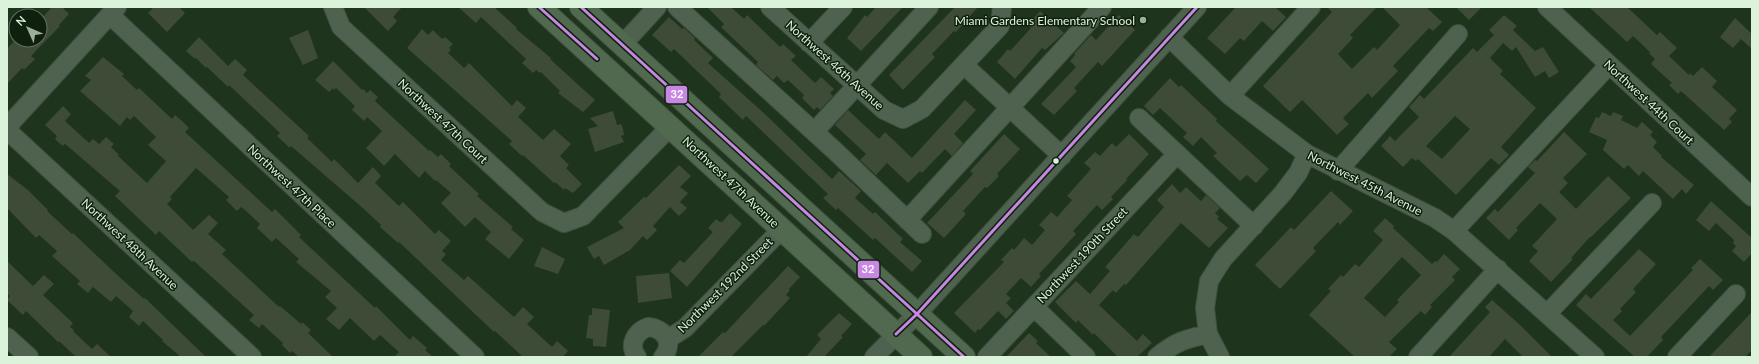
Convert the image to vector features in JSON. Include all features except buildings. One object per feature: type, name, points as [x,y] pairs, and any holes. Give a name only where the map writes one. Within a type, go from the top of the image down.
[{"type":"main road","name":"Northwest 47th Avenue","points":[[539,7],[671,126],[921,357]]},
{"type":"main road","points":[[581,7],[964,357]]},
{"type":"main road","points":[[574,38],[602,46],[623,44]]},
{"type":"main road","points":[[671,126],[689,122],[715,128]]},
{"type":"street","name":"Northwest 47th Court","points":[[333,7],[341,27],[542,212],[564,224],[583,216],[671,126]]},
{"type":"street","points":[[623,44],[657,7]]},
{"type":"street","points":[[677,7],[814,132],[922,234]]},
{"type":"street","name":"Northwest 46th Avenue","points":[[770,7],[884,110],[903,119],[922,108],[964,65]]},
{"type":"street","points":[[814,132],[929,7]]},
{"type":"street","points":[[1002,7],[1000,26],[964,65],[1062,156]]},
{"type":"street","points":[[907,220],[1102,7]]},
{"type":"street","points":[[874,357],[917,314],[1197,7]]},
{"type":"street","points":[[1230,96],[1311,7]]},
{"type":"street","name":"Northwest 44th Court","points":[[1546,7],[1752,197]]},
{"type":"street","points":[[809,43],[833,10]]},
{"type":"street","points":[[7,129],[113,11]]},
{"type":"street","name":"Northwest 47th Place","points":[[113,11],[475,357]]},
{"type":"street","points":[[1338,171],[1458,34]]},
{"type":"street","name":"Northwest 45th Avenue","points":[[1169,37],[1230,96],[1307,154],[1338,171],[1435,218],[1454,230],[1592,356]]},
{"type":"street","points":[[1454,230],[1608,65]]},
{"type":"street","points":[[1139,118],[1254,226]]},
{"type":"street","name":"Northwest 48th Avenue","points":[[7,129],[252,357]]},
{"type":"street","name":"Northwest 190th Street","points":[[988,357],[1177,154]]},
{"type":"street","points":[[1220,357],[1208,334],[1204,308],[1210,281],[1223,259],[1283,193],[1298,173],[1307,154]]},
{"type":"street","points":[[1547,314],[1652,203]]},
{"type":"street","name":"Northwest 192nd Street","points":[[668,339],[685,328],[782,229]]},
{"type":"street","points":[[1418,357],[1498,269]]},
{"type":"street","points":[[1677,357],[1736,294]]},
{"type":"street","points":[[1034,307],[1086,357]]},
{"type":"street","name":"Northwest 192nd Street","points":[[637,357],[633,350],[632,344],[637,333],[642,329],[654,327],[665,334],[668,339],[668,350],[663,357]]},
{"type":"street","points":[[1157,357],[1173,344],[1191,337],[1208,334]]},
{"type":"street","points":[[7,337],[29,357]]},
{"type":"transit line","name":"32","points":[[539,7],[597,59]]},
{"type":"transit line","name":"32","points":[[581,7],[964,357]]},
{"type":"transit line","name":"32","points":[[896,334],[917,314],[1197,7]]},
{"type":"place","name":"Miami Gardens Elementary School","points":[[1143,20]]}]
